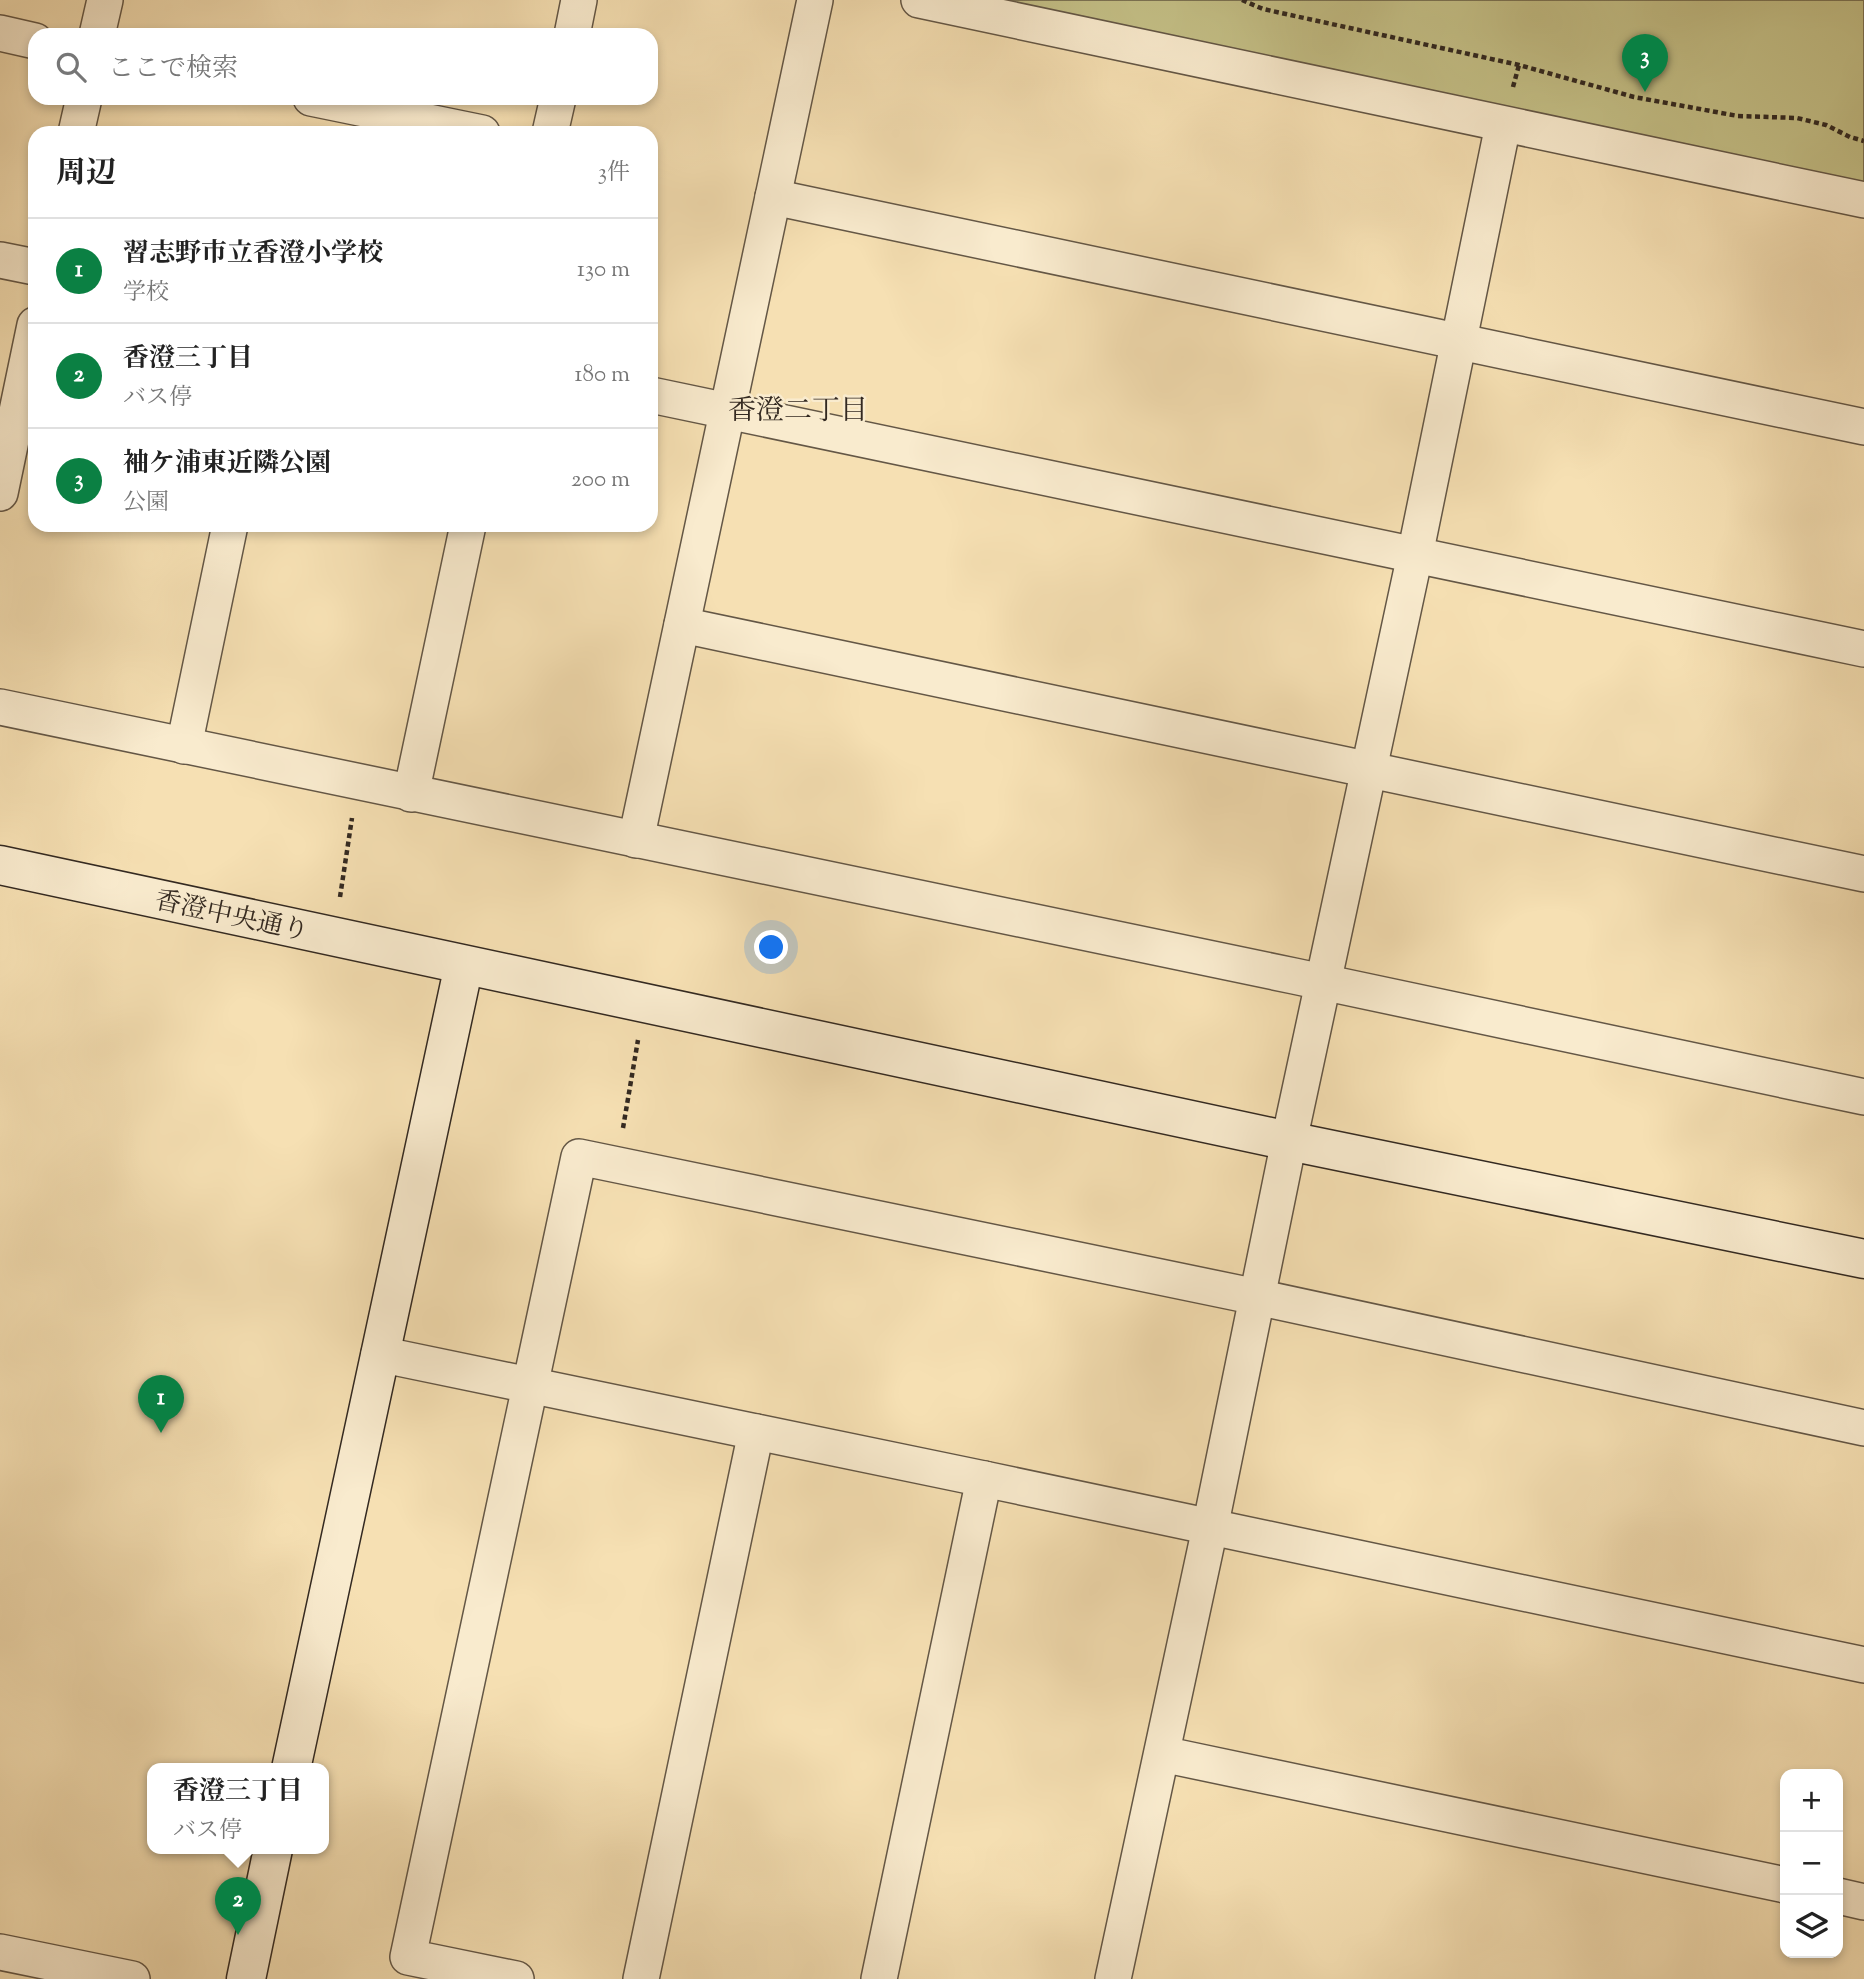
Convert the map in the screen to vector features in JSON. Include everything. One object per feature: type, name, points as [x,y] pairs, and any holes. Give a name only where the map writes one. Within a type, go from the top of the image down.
[{"type":"street","points":[[99,28],[105,0]]},
{"type":"street","points":[[573,28],[579,0]]},
{"type":"street","points":[[636,840],[815,0]]},
{"type":"street","points":[[919,0],[1864,200]]},
{"type":"street","points":[[0,33],[28,39]]},
{"type":"street","points":[[78,126],[82,105]]},
{"type":"street","points":[[345,105],[448,126]]},
{"type":"street","points":[[552,126],[556,105]]},
{"type":"street","points":[[1113,1979],[1210,1528],[1289,1141],[1370,771],[1503,125]]},
{"type":"street","points":[[772,197],[1864,427]]},
{"type":"street","points":[[0,260],[28,266]]},
{"type":"street","points":[[0,493],[28,359]]},
{"type":"street","points":[[658,397],[1864,649]]},
{"type":"street","points":[[184,746],[229,532]]},
{"type":"street","points":[[411,794],[467,532]]},
{"type":"street","points":[[682,625],[1864,874]]},
{"type":"street","points":[[0,707],[1864,1097]]},
{"type":"street","name":"香澄中央通り","points":[[0,865],[1289,1141],[1864,1259]]},
{"type":"street","points":[[291,1763],[464,965]]},
{"type":"street","points":[[516,1979],[408,1957],[579,1157],[1257,1297],[1864,1428]]},
{"type":"street","points":[[379,1354],[1864,1665]]},
{"type":"street","points":[[641,1979],[756,1432]]},
{"type":"street","points":[[879,1979],[984,1479]]},
{"type":"street","points":[[1162,1754],[1780,1884]]},
{"type":"street","points":[[246,1979],[272,1854]]},
{"type":"street","points":[[1843,1897],[1864,1902]]},
{"type":"street","points":[[0,1952],[94,1975],[132,1979]]},
{"type":"path","points":[[1242,0],[1263,9],[1519,65],[1634,97],[1738,116],[1797,118],[1826,125],[1864,141]]},
{"type":"path","points":[[340,897],[358,782]]},
{"type":"path","points":[[616,1165],[639,1032]]},
{"type":"shaded area","points":[[989,0],[1864,0],[1864,184]]},
{"type":"place","name":"袖ケ浦東近隣公園","points":[[1645,92]]},
{"type":"place","name":"習志野市立香澄小学校","points":[[161,1433]]},
{"type":"place","name":"香澄三丁目","points":[[238,1935]]},
{"type":"district","name":"香澄二丁目","points":[[798,409]]}]
